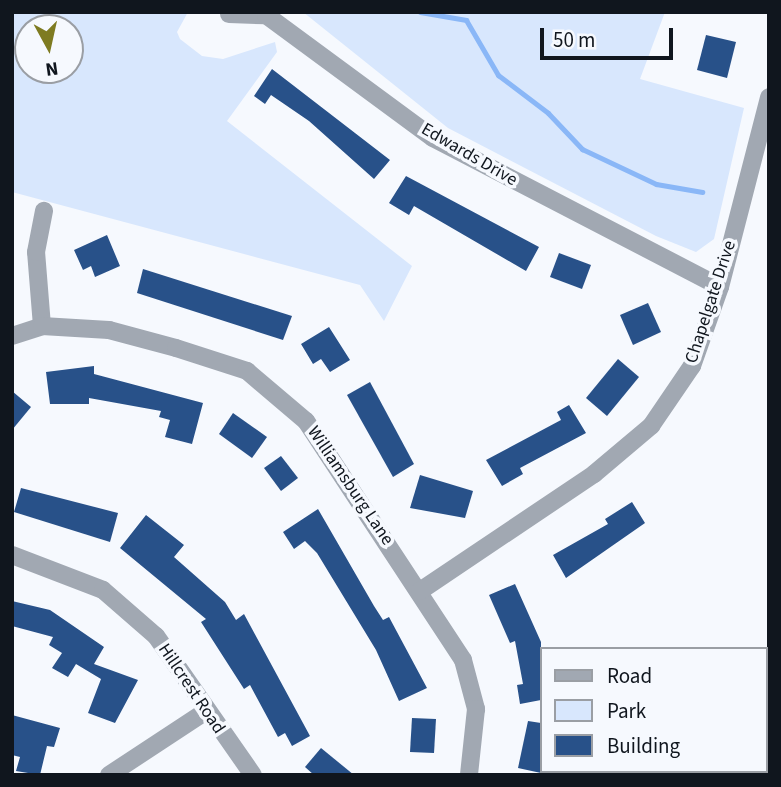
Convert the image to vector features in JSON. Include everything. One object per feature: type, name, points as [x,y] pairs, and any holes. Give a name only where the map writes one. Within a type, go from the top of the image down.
[{"type":"street","name":"Edwards Drive","points":[[229,14],[265,15],[433,138],[720,287]]},
{"type":"street","name":"Chapelgate Drive","points":[[420,591],[594,474],[651,426],[692,366],[720,287],[769,97]]},
{"type":"street","points":[[12,336],[43,326],[36,252],[44,211]]},
{"type":"street","name":"Williamsburg Lane","points":[[43,326],[109,330],[247,371],[306,421],[463,660],[476,709],[469,775]]},
{"type":"street","name":"Hillcrest Road","points":[[12,555],[103,590],[156,636],[253,775]]},
{"type":"street","points":[[109,775],[206,711]]},
{"type":"green space","points":[[12,12],[188,12],[177,32],[180,39],[202,56],[223,59],[275,42],[277,52],[227,121],[412,266],[384,321],[360,285],[12,192]]},
{"type":"green space","points":[[303,12],[665,12],[640,79],[744,108],[714,239],[696,252],[656,236],[448,128]]},
{"type":"building","points":[[706,35],[736,42],[727,78],[697,70]]},
{"type":"building","points":[[272,69],[390,160],[374,179],[309,121],[271,95],[265,104],[254,96]]},
{"type":"building","points":[[406,176],[539,247],[526,271],[414,206],[409,215],[389,203]]},
{"type":"building","points":[[107,235],[120,266],[95,277],[91,266],[83,270],[74,250]]},
{"type":"building","points":[[559,253],[591,265],[582,289],[550,277]]},
{"type":"building","points":[[143,269],[292,316],[283,340],[137,293]]},
{"type":"building","points":[[648,303],[661,332],[633,345],[620,315]]},
{"type":"building","points":[[329,327],[350,360],[330,372],[321,359],[313,364],[301,344]]},
{"type":"building","points":[[618,359],[639,377],[607,416],[586,398]]},
{"type":"building","points":[[94,366],[94,374],[203,403],[192,444],[165,437],[170,420],[159,417],[161,411],[89,398],[89,404],[50,404],[46,372]]},
{"type":"building","points":[[370,382],[414,464],[393,477],[347,395]]},
{"type":"building","points":[[12,391],[31,407],[12,430]]},
{"type":"building","points":[[569,405],[586,433],[520,468],[523,474],[502,486],[486,460],[561,420],[557,412]]},
{"type":"building","points":[[233,413],[267,437],[252,458],[219,434]]},
{"type":"building","points":[[281,456],[298,478],[281,491],[264,468]]},
{"type":"building","points":[[420,475],[473,491],[465,518],[410,508]]},
{"type":"building","points":[[21,488],[118,513],[110,542],[14,512]]},
{"type":"building","points":[[632,502],[645,523],[566,578],[553,555],[608,524],[605,519]]},
{"type":"building","points":[[318,509],[383,620],[389,617],[427,688],[399,701],[376,650],[317,553],[305,541],[294,549],[283,532]]},
{"type":"building","points":[[146,515],[184,545],[174,557],[225,602],[236,620],[244,614],[310,736],[292,746],[285,733],[278,737],[250,685],[244,689],[201,622],[206,619],[120,548]]},
{"type":"building","points":[[515,584],[541,642],[540,700],[520,704],[517,685],[523,684],[515,641],[510,643],[489,595]]},
{"type":"building","points":[[12,601],[50,610],[104,647],[94,664],[138,680],[115,723],[88,713],[101,679],[76,664],[68,677],[52,668],[62,653],[49,645],[53,637],[12,626]]},
{"type":"building","points":[[12,715],[60,728],[54,747],[47,746],[40,775],[16,771],[20,757],[12,755]]},
{"type":"building","points":[[412,718],[436,719],[434,753],[410,752]]},
{"type":"building","points":[[528,721],[540,723],[540,773],[518,768]]},
{"type":"building","points":[[321,748],[354,775],[314,775],[305,767]]},
{"type":"waterway","points":[[420,12],[466,20],[498,75],[548,113],[582,149],[656,184],[702,192]]}]
